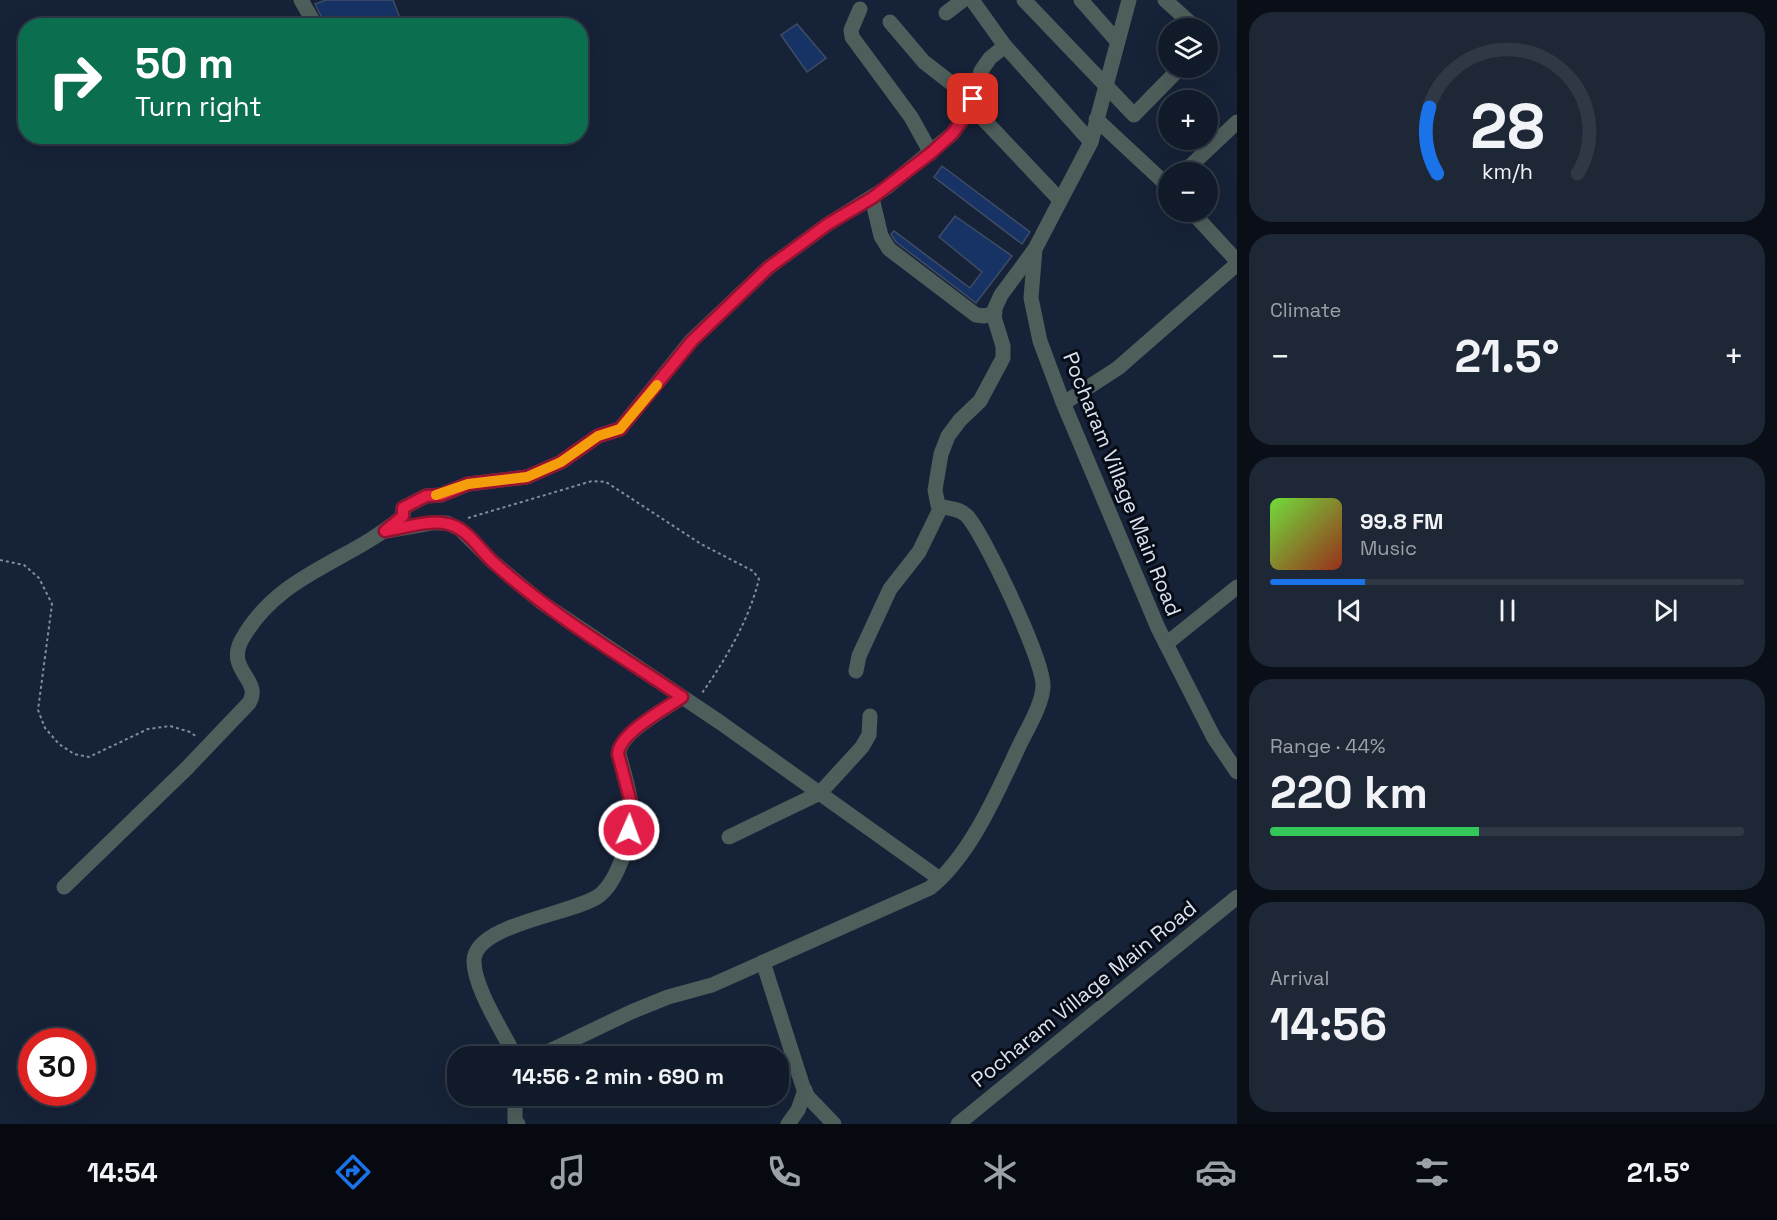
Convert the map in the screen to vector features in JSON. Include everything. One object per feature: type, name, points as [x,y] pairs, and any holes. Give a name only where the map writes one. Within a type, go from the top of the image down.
[{"type":"street","points":[[301,0],[311,18]]},
{"type":"street","points":[[946,13],[963,0]]},
{"type":"street","points":[[972,0],[1005,46],[1091,142]]},
{"type":"street","points":[[1023,0],[1106,89],[1134,115],[1170,78]]},
{"type":"street","points":[[1082,0],[1117,41]]},
{"type":"street","name":"Pocharam Village Main Road","points":[[1129,0],[1091,142],[1035,249],[1031,298],[1040,341],[1064,403],[1166,644],[1214,738],[1237,772]]},
{"type":"street","points":[[1165,0],[1185,18]]},
{"type":"street","points":[[860,9],[851,30],[852,37],[911,117],[931,153]]},
{"type":"street","points":[[890,22],[924,62],[973,103],[1060,200]]},
{"type":"street","points":[[64,887],[209,746],[254,695],[237,659],[238,647],[257,617],[280,593],[306,574],[385,531],[403,516],[403,508],[426,496],[441,495],[468,484],[527,477],[561,462],[598,436],[620,429],[692,341],[768,268],[828,224],[872,198],[952,134],[973,103],[981,71],[990,58],[1005,46]]},
{"type":"street","points":[[1096,119],[1158,177]]},
{"type":"street","points":[[1195,162],[1237,122]]},
{"type":"street","points":[[872,198],[881,236],[889,249],[976,315],[984,316],[995,313]]},
{"type":"street","points":[[1064,403],[1118,368],[1237,262],[1201,222]]},
{"type":"street","points":[[560,1046],[668,997],[712,985],[930,888],[940,879],[967,844],[1002,785],[1043,687],[1040,667],[1012,600],[979,535],[969,518],[961,511],[941,507],[936,502],[935,490],[941,454],[948,436],[960,420],[980,401],[1003,358],[995,313],[1001,295],[1035,249]]},
{"type":"street","points":[[856,671],[859,656],[890,589],[919,552],[941,507]]},
{"type":"street","points":[[385,531],[447,523],[460,528],[493,562],[542,602],[688,701],[940,879]]},
{"type":"street","points":[[1166,644],[1237,587]]},
{"type":"street","points":[[510,1046],[477,978],[474,958],[483,942],[536,917],[597,897],[607,888],[618,871],[632,819],[632,807],[618,754],[619,745],[626,736],[688,701]]},
{"type":"street","points":[[729,837],[820,793],[862,747],[869,735],[870,716]]},
{"type":"street","name":"Pocharam Village Main Road","points":[[958,1124],[1237,897]]},
{"type":"street","points":[[763,962],[805,1090],[834,1124]]},
{"type":"street","points":[[788,1124],[798,1110],[805,1090]]},
{"type":"street","points":[[515,1106],[515,1121],[518,1124]]},
{"type":"path","points":[[447,523],[489,513],[592,481],[606,482],[701,544],[753,571],[759,579],[754,599],[720,668],[688,701]]},
{"type":"path","points":[[0,560],[24,566],[39,578],[52,604],[38,710],[45,728],[60,744],[74,754],[89,757],[138,732],[170,726],[190,732],[209,746]]},
{"type":"building","points":[[326,0],[393,0],[400,18],[322,18],[315,4]]},
{"type":"building","points":[[797,24],[826,58],[807,72],[781,35]]},
{"type":"building","points":[[942,166],[1030,232],[1022,244],[934,177]]},
{"type":"building","points":[[955,216],[1012,256],[976,303],[896,242],[891,234],[894,231],[970,288],[982,272],[939,237]]},
{"type":"slow traffic","points":[[436,495],[468,484],[527,477],[561,462],[598,436],[620,429],[657,385]]},
{"type":"route","points":[[629,830],[632,807],[618,754],[619,745],[626,736],[682,697],[542,602],[493,562],[460,528],[447,523],[385,531],[403,516],[403,508],[426,496],[441,495],[468,484],[527,477],[561,462],[598,436],[620,429],[709,322],[768,268],[828,224],[872,198],[931,153],[952,134],[972,107],[973,99]]}]
